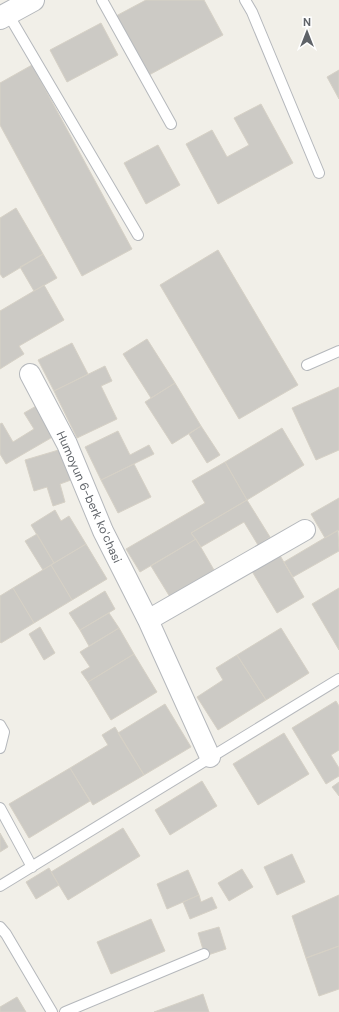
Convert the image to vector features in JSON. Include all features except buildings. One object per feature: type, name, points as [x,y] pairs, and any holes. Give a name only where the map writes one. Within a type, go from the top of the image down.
[{"type":"street","points":[[4,16],[33,0]]},
{"type":"street","name":"Humoyun 6-berk koʻchasi","points":[[30,374],[67,444],[103,531],[148,620],[210,758]]},
{"type":"street","points":[[148,620],[305,530]]},
{"type":"lane","points":[[102,0],[171,124]]},
{"type":"lane","points":[[245,0],[252,12],[319,173]]},
{"type":"lane","points":[[4,16],[138,235]]},
{"type":"lane","points":[[307,365],[339,351]]},
{"type":"lane","points":[[0,886],[339,679]]},
{"type":"lane","points":[[0,725],[4,732],[0,748]]},
{"type":"lane","points":[[0,808],[32,866]]},
{"type":"lane","points":[[0,927],[6,934],[52,1012]]},
{"type":"lane","points":[[64,1012],[204,954]]}]
